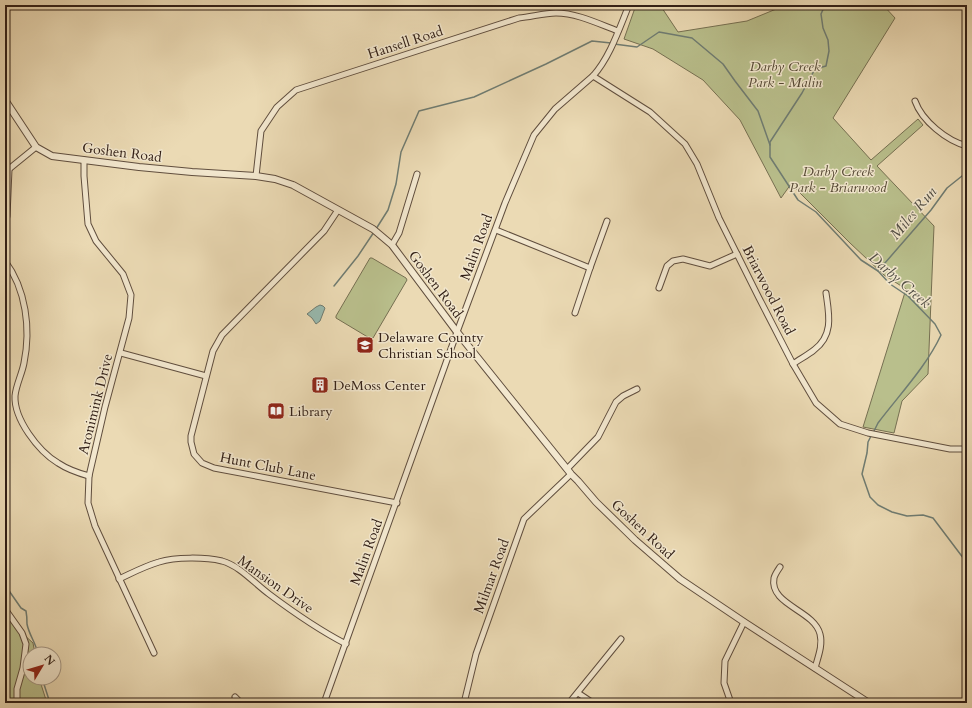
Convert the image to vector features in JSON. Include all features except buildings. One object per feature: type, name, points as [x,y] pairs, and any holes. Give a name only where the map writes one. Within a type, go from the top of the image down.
[{"type":"street","name":"Malin Road","points":[[324,703],[397,503],[457,332],[505,203],[534,135],[554,109],[593,76],[603,62],[629,5]]},
{"type":"street","name":"Hansell Road","points":[[256,176],[261,130],[277,107],[296,90],[519,18],[548,14],[563,14],[578,17],[618,31]]},
{"type":"street","name":"Briarwood Road","points":[[593,76],[650,112],[685,144],[698,164],[719,218],[737,254],[793,364],[816,403],[840,424],[868,433],[950,449],[967,449]]},
{"type":"street","name":"Goshen Road","points":[[5,100],[36,147],[52,156],[192,172],[256,176],[275,179],[293,185],[375,230],[392,245],[457,332],[569,471],[596,502],[635,540],[671,572],[744,622],[869,703]]},
{"type":"street","points":[[915,101],[917,108],[939,132],[950,140],[967,146]]},
{"type":"street","points":[[5,225],[7,216],[7,169],[36,147]]},
{"type":"street","name":"Aronimink Drive","points":[[84,160],[88,224],[96,242],[123,274],[131,295],[129,318],[105,407],[89,476],[88,503],[95,526],[154,653]]},
{"type":"street","points":[[392,245],[399,233],[417,174]]},
{"type":"street","name":"Hunt Club Lane","points":[[338,210],[324,231],[222,334],[213,351],[191,436],[191,442],[194,454],[202,463],[214,468],[397,503]]},
{"type":"street","points":[[575,313],[607,221]]},
{"type":"street","points":[[496,230],[590,268]]},
{"type":"street","points":[[658,288],[668,266],[673,261],[683,259],[710,266],[737,254]]},
{"type":"street","points":[[5,261],[10,267],[22,296],[27,321],[27,344],[24,364],[15,395],[16,408],[23,424],[44,452],[57,463],[89,476]]},
{"type":"street","points":[[793,364],[822,344],[827,335],[830,325],[826,293]]},
{"type":"street","points":[[120,353],[206,376]]},
{"type":"street","name":"Milmar Road","points":[[464,703],[476,654],[524,519],[569,471],[598,437],[616,402],[622,396],[637,389]]},
{"type":"street","name":"Mansion Drive","points":[[120,579],[158,562],[171,559],[185,558],[222,561],[242,571],[269,594],[328,635],[346,644]]},
{"type":"street","points":[[780,567],[774,577],[775,590],[781,598],[814,622],[820,635],[821,648],[815,668]]},
{"type":"street","points":[[5,609],[22,633],[26,644],[23,668],[17,689],[17,703]]},
{"type":"street","points":[[731,703],[724,683],[726,661],[744,622]]},
{"type":"street","points":[[569,703],[621,639]]},
{"type":"street","points":[[578,693],[593,703]]},
{"type":"street","points":[[235,698],[240,703]]},
{"type":"green space","points":[[636,5],[660,5],[678,32],[747,21],[786,5],[883,5],[895,18],[833,118],[871,160],[918,119],[923,125],[877,166],[934,226],[928,374],[902,401],[894,433],[863,427],[906,289],[884,275],[791,184],[781,198],[740,120],[703,80],[653,49],[624,39]]},
{"type":"green space","points":[[370,258],[406,278],[407,280],[371,339],[336,318]]},
{"type":"green space","points":[[5,609],[22,633],[33,643],[34,646],[22,646],[22,686],[42,686],[47,703],[5,703]]},
{"type":"water","points":[[320,305],[325,308],[320,321],[316,324],[307,314]]},
{"type":"waterway","name":"Darby Creek","points":[[825,5],[821,14],[823,28],[828,40],[829,51],[826,66],[815,69],[802,93],[770,142],[770,157],[798,200],[816,212],[861,260],[878,271],[890,284],[908,296],[935,324],[941,335],[928,358],[878,423],[873,433]]},
{"type":"waterway","points":[[614,44],[637,47],[659,32],[692,38],[723,64],[758,111],[770,145]]},
{"type":"waterway","points":[[376,229],[388,210],[396,184],[401,152],[419,111],[474,97],[592,41],[611,43]]},
{"type":"waterway","name":"Miles Run","points":[[878,271],[931,210],[947,188],[967,172]]},
{"type":"waterway","points":[[334,286],[358,256],[374,232]]},
{"type":"waterway","name":"Darby Creek","points":[[871,436],[868,442],[862,474],[870,497],[878,505],[892,512],[907,516],[923,515],[933,518],[967,563]]},
{"type":"waterway","points":[[5,585],[21,608],[26,611],[28,628],[36,646]]},
{"type":"waterway","points":[[45,686],[50,703]]},
{"type":"place","name":"Delaware County Christian School","points":[[365,345]]},
{"type":"place","name":"DeMoss Center","points":[[320,385]]},
{"type":"place","name":"Library","points":[[276,411]]},
{"type":"park label","name":"Darby Creek Park - Malin","points":[[785,74]]},
{"type":"park label","name":"Darby Creek Park - Briarwood","points":[[838,180]]}]
